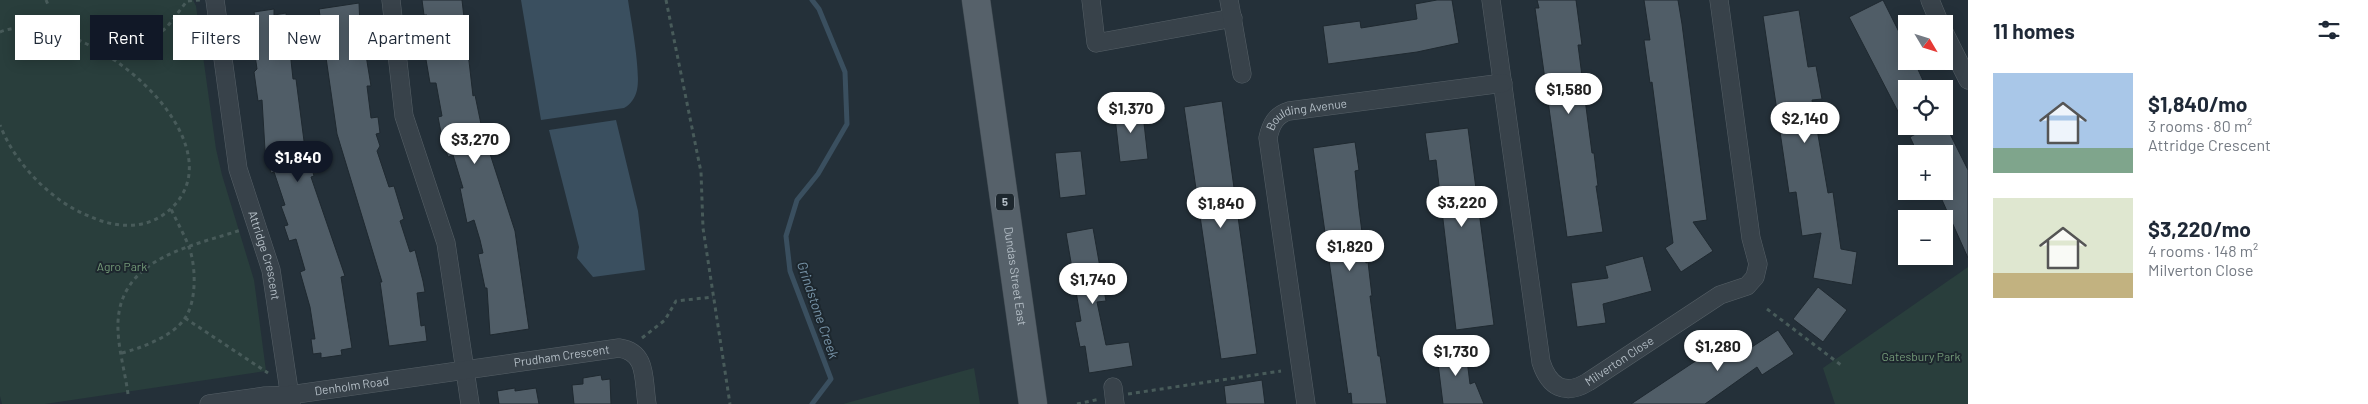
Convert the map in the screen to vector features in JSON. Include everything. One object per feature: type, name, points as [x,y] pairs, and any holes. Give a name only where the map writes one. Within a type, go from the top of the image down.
[{"type":"main road","name":"Dundas Street East","points":[[976,0],[1033,404]]},
{"type":"street","name":"Attridge Crescent","points":[[215,0],[238,168],[271,270],[290,399]]},
{"type":"street","points":[[391,0],[404,116],[446,243],[470,404]]},
{"type":"street","points":[[1091,0],[1096,43],[1233,18]]},
{"type":"street","points":[[1229,0],[1242,74]]},
{"type":"street","points":[[1491,0],[1503,83]]},
{"type":"street","name":"Milverton Close","points":[[1503,83],[1541,362],[1544,372],[1559,387],[1578,388],[1720,295],[1747,286],[1755,277],[1758,264],[1751,238],[1719,0]]},
{"type":"street","points":[[1930,0],[1936,15]]},
{"type":"street","points":[[1953,50],[1968,80]]},
{"type":"street","name":"Boulding Avenue","points":[[1306,404],[1268,138],[1275,119],[1289,111],[1503,83]]},
{"type":"street","name":"Prudham Crescent","points":[[465,370],[619,348],[630,350],[637,355],[641,362],[647,404]]},
{"type":"street","name":"Denholm Road","points":[[209,404],[290,399],[465,370]]},
{"type":"path","points":[[46,0],[49,7]]},
{"type":"path","points":[[163,31],[187,1],[202,0]]},
{"type":"path","points":[[666,0],[701,172],[703,228],[730,404]]},
{"type":"path","points":[[40,9],[49,7],[58,9]]},
{"type":"path","points":[[0,32],[5,27]]},
{"type":"path","points":[[0,125],[16,155],[33,176],[52,194],[90,217],[113,224],[136,226],[155,220],[171,209],[181,195],[187,176],[189,157],[185,130]]},
{"type":"path","points":[[122,353],[146,346],[162,337],[185,318],[195,284],[189,248],[171,209]]},
{"type":"path","points":[[128,394],[118,322],[121,304],[132,282],[147,266],[167,254],[241,230]]},
{"type":"path","points":[[642,338],[665,320],[676,301],[713,297]]},
{"type":"path","points":[[1767,309],[1841,365]]},
{"type":"path","points":[[185,318],[268,373]]},
{"type":"path","points":[[1077,404],[1114,396],[1281,371]]},
{"type":"green space","name":"Agro Park","points":[[0,0],[193,0],[197,15],[173,15],[173,60],[204,60],[216,149],[254,280],[266,371],[45,404],[2,404],[0,396]]},
{"type":"green space","name":"Gatesbury Park","points":[[1968,267],[1968,404],[1835,404],[1823,368]]},
{"type":"green space","points":[[974,368],[980,404],[843,404]]},
{"type":"water","points":[[521,0],[628,0],[638,71],[637,90],[631,103],[624,108],[541,120]]},
{"type":"water","points":[[616,120],[638,211],[645,270],[593,277],[577,258],[579,247],[549,130]]},
{"type":"building","points":[[422,0],[462,0],[464,15],[424,15]]},
{"type":"building","points":[[1437,0],[1452,0],[1459,43],[1417,52],[1328,64],[1323,26],[1360,21],[1361,28],[1417,19],[1415,4]]},
{"type":"building","points":[[1537,0],[1576,0],[1582,45],[1578,45],[1592,153],[1594,153],[1598,186],[1596,186],[1603,232],[1567,237],[1535,8],[1539,8]]},
{"type":"building","points":[[1644,0],[1678,0],[1707,220],[1693,222],[1713,251],[1681,272],[1665,248],[1673,243],[1652,82],[1650,83],[1644,40],[1650,40]]},
{"type":"building","points":[[1883,0],[1898,30],[1898,70],[1918,70],[1923,80],[1898,80],[1898,112],[1849,17]]},
{"type":"building","points":[[359,3],[360,15],[349,15],[349,60],[367,60],[371,86],[367,86],[371,118],[378,117],[380,133],[376,134],[380,146],[377,151],[389,187],[394,186],[404,219],[400,221],[410,252],[415,250],[425,292],[417,293],[421,326],[425,325],[427,341],[389,346],[380,282],[382,282],[337,134],[326,60],[339,60],[339,15],[320,15],[319,9]]},
{"type":"building","points":[[274,9],[274,15],[269,15],[269,60],[291,60],[293,79],[296,79],[304,141],[314,176],[311,177],[345,276],[341,277],[352,348],[341,350],[342,355],[321,358],[321,353],[313,354],[311,339],[315,339],[310,307],[300,272],[305,270],[296,239],[289,241],[284,226],[288,225],[281,206],[285,205],[274,172],[271,173],[265,150],[262,100],[258,101],[254,72],[257,69],[256,60],[259,60],[259,15],[255,15],[254,12]]},
{"type":"building","points":[[1799,10],[1808,67],[1816,66],[1822,99],[1812,100],[1828,193],[1833,192],[1841,249],[1857,252],[1852,285],[1813,278],[1821,233],[1802,236],[1796,192],[1789,193],[1763,16]]},
{"type":"building","points":[[426,60],[469,60],[473,96],[475,95],[482,129],[515,231],[529,329],[490,335],[487,288],[485,288],[478,254],[483,253],[480,240],[474,220],[467,223],[460,188],[463,188],[453,155],[448,157],[442,138],[438,117],[442,116],[436,83],[430,83]]},
{"type":"building","points":[[1222,101],[1257,354],[1221,359],[1184,107]]},
{"type":"building","points":[[1142,105],[1148,159],[1120,162],[1114,108]]},
{"type":"building","points":[[1468,128],[1494,325],[1456,330],[1436,160],[1429,161],[1425,133]]},
{"type":"building","points":[[1914,135],[1950,135],[1968,170],[1968,258],[1953,224],[1953,210],[1947,210],[1942,200],[1953,200],[1953,145],[1914,145],[1910,137]]},
{"type":"building","points":[[1355,142],[1359,170],[1355,171],[1359,209],[1366,263],[1368,262],[1372,296],[1370,296],[1378,356],[1380,356],[1387,404],[1352,404],[1351,393],[1348,394],[1313,148]]},
{"type":"building","points":[[1081,151],[1086,195],[1060,198],[1055,153]]},
{"type":"building","points":[[1093,228],[1106,301],[1097,302],[1106,345],[1129,342],[1133,366],[1089,373],[1085,346],[1080,347],[1075,322],[1081,321],[1066,233]]},
{"type":"building","points":[[1643,256],[1652,291],[1603,304],[1606,323],[1577,327],[1571,283],[1608,278],[1605,266]]},
{"type":"building","points":[[1818,287],[1847,310],[1823,342],[1793,319]]},
{"type":"building","points":[[1778,330],[1794,354],[1762,375],[1757,367],[1705,404],[1631,404],[1727,340],[1738,356]]},
{"type":"building","points":[[1465,344],[1470,384],[1475,382],[1484,404],[1443,404],[1436,347]]},
{"type":"building","points":[[601,375],[602,380],[610,379],[611,404],[574,404],[572,385],[583,384],[583,378]]},
{"type":"building","points":[[1262,380],[1265,404],[1226,404],[1224,386]]},
{"type":"building","points":[[515,388],[515,391],[536,388],[539,404],[499,404],[497,391]]},
{"type":"waterway","name":"Grindstone Creek","points":[[812,0],[819,9],[845,72],[847,124],[818,174],[797,200],[786,236],[790,271],[831,379],[812,404]]}]
